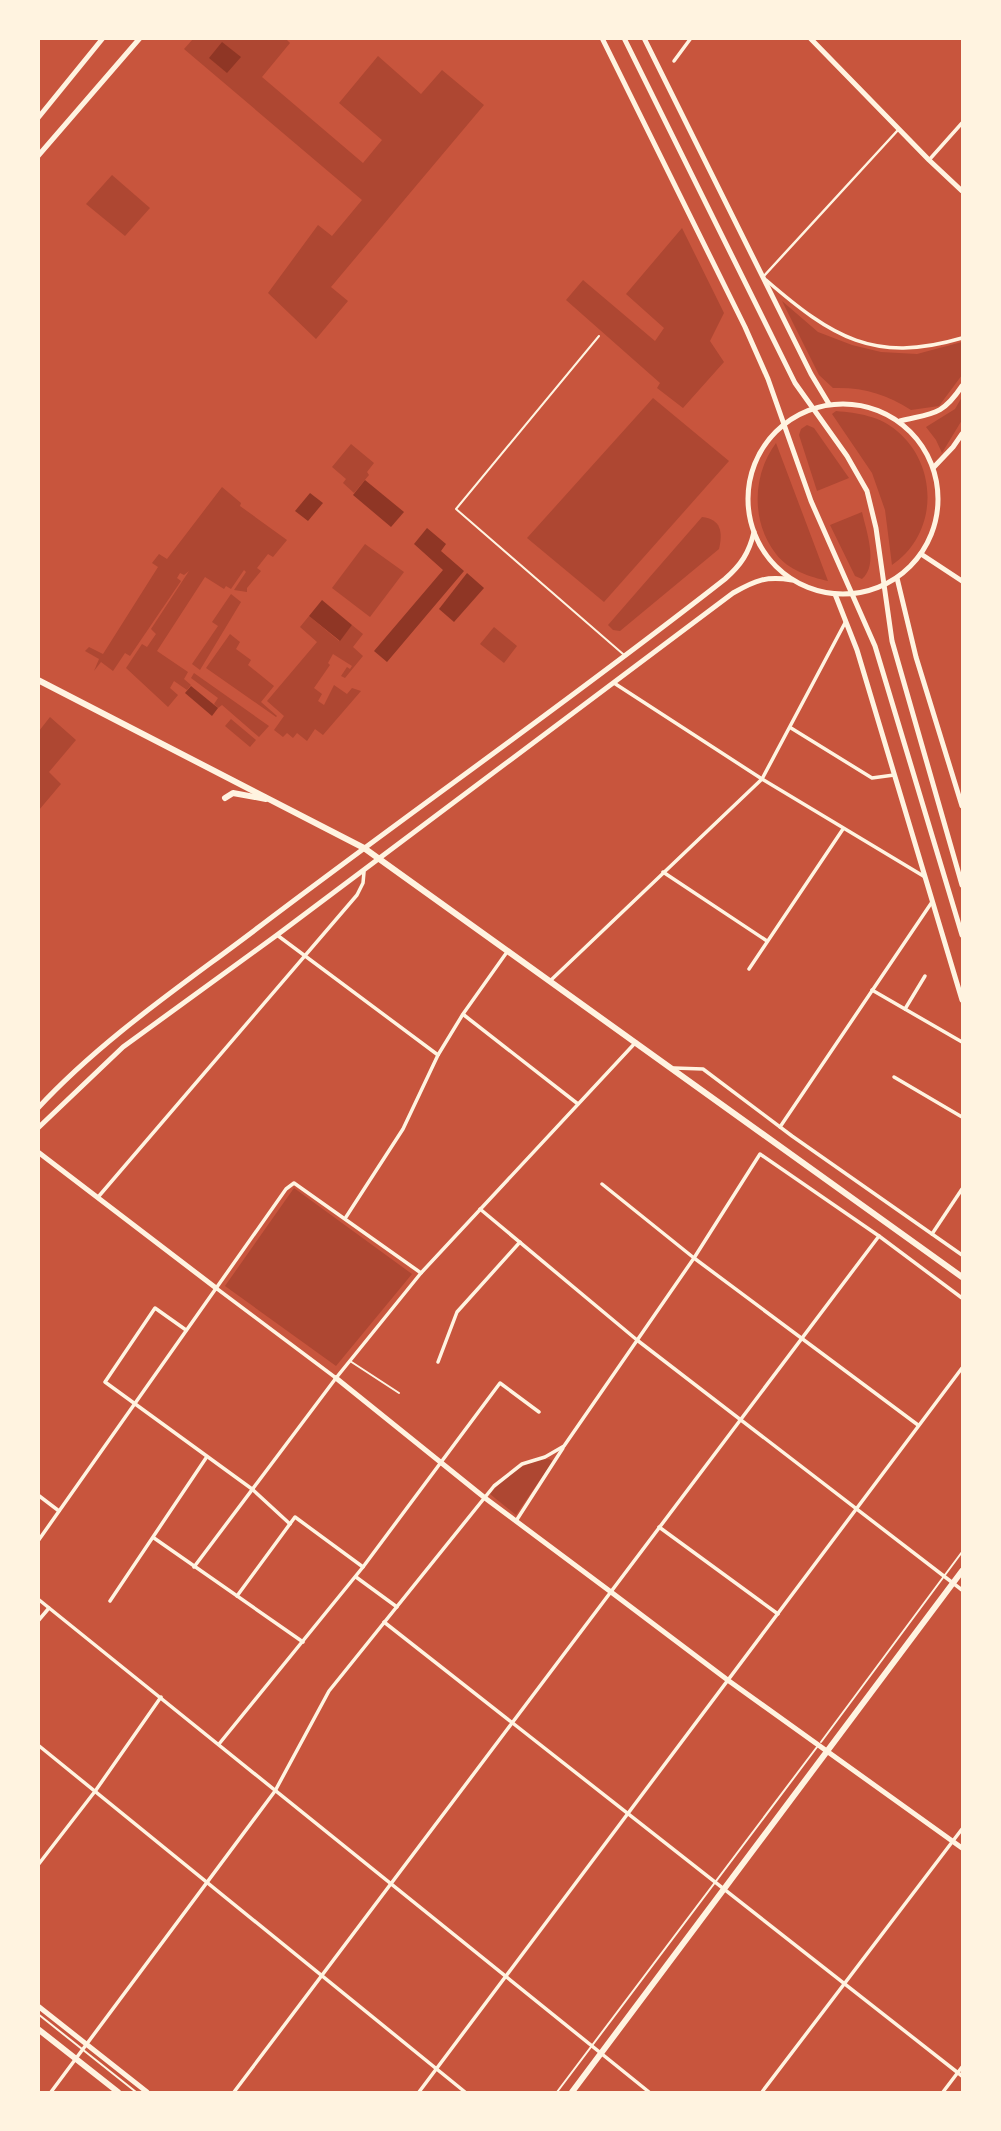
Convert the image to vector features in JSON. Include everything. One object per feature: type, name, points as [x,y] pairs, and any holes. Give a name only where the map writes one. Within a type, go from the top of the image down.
[{"type":"main road","points":[[38,118],[103,38]]},
{"type":"main road","points":[[38,156],[140,38]]},
{"type":"main road","points":[[602,38],[768,379],[811,501],[875,646],[962,935]]},
{"type":"main road","points":[[624,38],[780,354],[867,491],[886,584],[892,641],[962,885]]},
{"type":"main road","points":[[644,38],[811,374],[830,404]]},
{"type":"main road","points":[[813,40],[962,191]]},
{"type":"main road","points":[[900,421],[937,413],[962,386]]},
{"type":"main road","points":[[38,1128],[123,1047],[733,593],[762,579],[774,577],[792,580],[816,591],[835,594],[853,594],[897,578],[922,554],[935,525],[939,496],[934,467],[920,442],[900,421],[879,410],[857,404],[830,404],[812,408],[783,425],[760,452],[752,471],[748,492],[754,532],[769,559],[792,580]]},
{"type":"main road","points":[[934,467],[954,447],[962,434]]},
{"type":"main road","points":[[38,1108],[115,1036],[738,568],[749,552],[754,532]]},
{"type":"main road","points":[[922,554],[962,581]]},
{"type":"main road","points":[[897,578],[916,657],[962,807]]},
{"type":"main road","points":[[835,594],[847,620],[962,1000]]},
{"type":"main road","points":[[38,680],[364,848],[962,1277]]},
{"type":"main road","points":[[225,798],[233,793],[275,800]]},
{"type":"main road","points":[[38,1152],[216,1288]]},
{"type":"main road","points":[[336,1378],[485,1498],[729,1681],[962,1848]]},
{"type":"main road","points":[[572,2092],[962,1571]]},
{"type":"main road","points":[[38,2006],[85,2048],[147,2092]]},
{"type":"main road","points":[[38,2029],[118,2092]]},
{"type":"street","points":[[674,61],[691,38]]},
{"type":"street","points":[[929,160],[962,123]]},
{"type":"street","points":[[899,130],[763,277],[795,305],[834,332],[851,340],[880,348],[905,348],[923,347],[962,338]]},
{"type":"street","points":[[550,981],[762,779],[847,620]]},
{"type":"street","points":[[612,682],[842,829],[925,877]]},
{"type":"street","points":[[791,728],[872,778],[894,775]]},
{"type":"street","points":[[749,969],[842,829]]},
{"type":"street","points":[[99,1196],[307,957],[357,895],[363,883],[364,869]]},
{"type":"street","points":[[663,872],[767,941]]},
{"type":"street","points":[[780,1126],[933,901]]},
{"type":"street","points":[[277,935],[438,1055]]},
{"type":"street","points":[[345,1218],[403,1129],[438,1055],[463,1014],[508,951]]},
{"type":"street","points":[[905,1009],[925,976]]},
{"type":"street","points":[[872,990],[962,1042]]},
{"type":"street","points":[[463,1014],[578,1104]]},
{"type":"street","points":[[194,1567],[349,1361],[421,1273],[636,1042]]},
{"type":"street","points":[[674,1068],[703,1069],[962,1255]]},
{"type":"street","points":[[894,1077],[962,1117]]},
{"type":"street","points":[[516,1521],[694,1258],[760,1154],[879,1236],[962,1298]]},
{"type":"street","points":[[38,1541],[286,1189],[294,1183],[421,1273]]},
{"type":"street","points":[[602,1184],[694,1258],[918,1425]]},
{"type":"street","points":[[932,1234],[962,1189]]},
{"type":"street","points":[[480,1209],[637,1340],[962,1590]]},
{"type":"street","points":[[234,2092],[879,1236]]},
{"type":"street","points":[[438,1362],[457,1312],[520,1242]]},
{"type":"street","points":[[216,1288],[336,1378]]},
{"type":"street","points":[[186,1330],[155,1308],[105,1382],[252,1489],[290,1524]]},
{"type":"street","points":[[419,2092],[962,1368]]},
{"type":"street","points":[[219,1744],[363,1567],[500,1383],[538,1412]]},
{"type":"street","points":[[51,2092],[275,1791],[323,1699],[384,1622],[485,1498],[512,1470],[565,1447]]},
{"type":"street","points":[[110,1601],[206,1457]]},
{"type":"street","points":[[38,1495],[60,1511]]},
{"type":"street","points":[[237,1596],[295,1517],[363,1567]]},
{"type":"street","points":[[659,1527],[778,1614]]},
{"type":"street","points":[[154,1538],[303,1642]]},
{"type":"street","points":[[355,1577],[397,1607]]},
{"type":"street","points":[[38,1599],[649,2092]]},
{"type":"street","points":[[38,1621],[49,1608]]},
{"type":"street","points":[[384,1622],[960,2074]]},
{"type":"street","points":[[38,1865],[96,1790],[161,1697]]},
{"type":"street","points":[[38,1745],[465,2092]]},
{"type":"street","points":[[762,2092],[962,1829]]},
{"type":"street","points":[[943,2092],[960,2074],[962,2067]]},
{"type":"lane","points":[[599,336],[456,509],[624,655]]},
{"type":"lane","points":[[349,1361],[399,1393]]},
{"type":"lane","points":[[557,2092],[962,1552]]},
{"type":"lane","points":[[38,2014],[85,2048],[136,2092]]},
{"type":"shaded area","points":[[193,39],[286,39],[290,43],[262,77],[363,163],[382,140],[339,103],[378,56],[421,94],[442,70],[484,105],[331,287],[348,301],[316,339],[268,293],[318,225],[332,236],[362,200],[184,49]]},
{"type":"shaded area","points":[[222,42],[241,57],[227,73],[209,58]]},
{"type":"shaded area","points":[[112,175],[150,208],[125,236],[86,204]]},
{"type":"shaded area","points":[[682,228],[724,313],[710,341],[724,362],[683,408],[657,388],[660,383],[566,300],[583,280],[655,341],[664,328],[626,294]]},
{"type":"shaded area","points":[[782,301],[818,332],[852,345],[881,352],[917,354],[962,342],[962,375],[939,406],[911,410],[874,393],[833,388],[819,375]]},
{"type":"shaded area","points":[[962,397],[962,420],[942,453],[926,427],[955,409]]},
{"type":"shaded area","points":[[653,398],[729,461],[604,602],[527,538]]},
{"type":"shaded area","points":[[836,411],[868,416],[890,426],[911,446],[920,462],[928,500],[925,518],[918,536],[907,552],[892,565],[885,510],[872,473],[832,414]]},
{"type":"shaded area","points":[[807,425],[814,428],[849,478],[817,491],[799,435],[801,429]]},
{"type":"shaded area","points":[[776,443],[828,581],[793,569],[781,560],[762,528],[759,484],[762,469]]},
{"type":"shaded area","points":[[351,444],[374,463],[367,472],[369,475],[354,493],[343,483],[346,479],[332,467]]},
{"type":"shaded area","points":[[365,480],[404,512],[391,527],[353,495]]},
{"type":"shaded area","points":[[222,487],[241,503],[240,506],[287,540],[273,557],[268,554],[257,568],[261,571],[247,588],[247,592],[234,590],[246,572],[244,570],[231,589],[226,586],[224,589],[205,577],[157,651],[188,672],[184,679],[191,685],[187,690],[174,681],[170,688],[178,695],[168,707],[126,668],[142,644],[147,647],[156,634],[151,629],[189,571],[184,575],[180,573],[177,578],[181,581],[130,656],[125,653],[113,671],[101,662],[94,671],[99,659],[85,651],[89,647],[103,654],[158,567],[152,563],[159,554],[167,559]]},
{"type":"shaded area","points":[[310,493],[323,503],[308,521],[295,511]]},
{"type":"shaded area","points":[[862,512],[871,556],[867,573],[862,579],[855,576],[830,525]]},
{"type":"shaded area","points":[[702,517],[713,520],[719,527],[719,549],[620,631],[613,630],[608,625]]},
{"type":"shaded area","points":[[427,528],[446,544],[441,551],[464,571],[387,662],[374,651],[443,570],[414,544]]},
{"type":"shaded area","points":[[365,544],[404,572],[370,617],[332,588]]},
{"type":"shaded area","points":[[467,573],[484,588],[454,622],[439,609]]},
{"type":"shaded area","points":[[231,594],[241,602],[200,670],[192,664],[218,626],[212,622]]},
{"type":"shaded area","points":[[322,600],[352,625],[340,641],[309,616]]},
{"type":"shaded area","points":[[309,616],[339,641],[352,625],[363,634],[353,647],[363,656],[345,678],[341,676],[347,667],[350,669],[352,666],[333,654],[328,663],[330,665],[314,688],[322,694],[318,701],[324,705],[334,685],[347,694],[352,688],[361,691],[323,735],[315,729],[307,741],[297,733],[293,738],[287,733],[283,737],[274,730],[284,716],[267,701],[317,642],[300,627]]},
{"type":"shaded area","points":[[494,627],[517,646],[504,663],[480,644]]},
{"type":"shaded area","points":[[230,634],[240,642],[236,649],[251,660],[248,665],[274,686],[261,702],[276,717],[206,668]]},
{"type":"shaded area","points":[[194,673],[269,726],[259,737],[222,705],[218,708],[214,704],[218,698],[191,678]]},
{"type":"shaded area","points":[[191,686],[218,708],[212,716],[185,693]]},
{"type":"shaded area","points":[[50,717],[76,740],[49,772],[61,784],[39,810],[39,731]]},
{"type":"shaded area","points":[[231,719],[256,740],[250,747],[225,726]]},
{"type":"shaded area","points":[[294,1188],[412,1274],[336,1366],[225,1286]]},
{"type":"shaded area","points":[[549,1459],[553,1461],[516,1515],[490,1494],[516,1470]]}]
